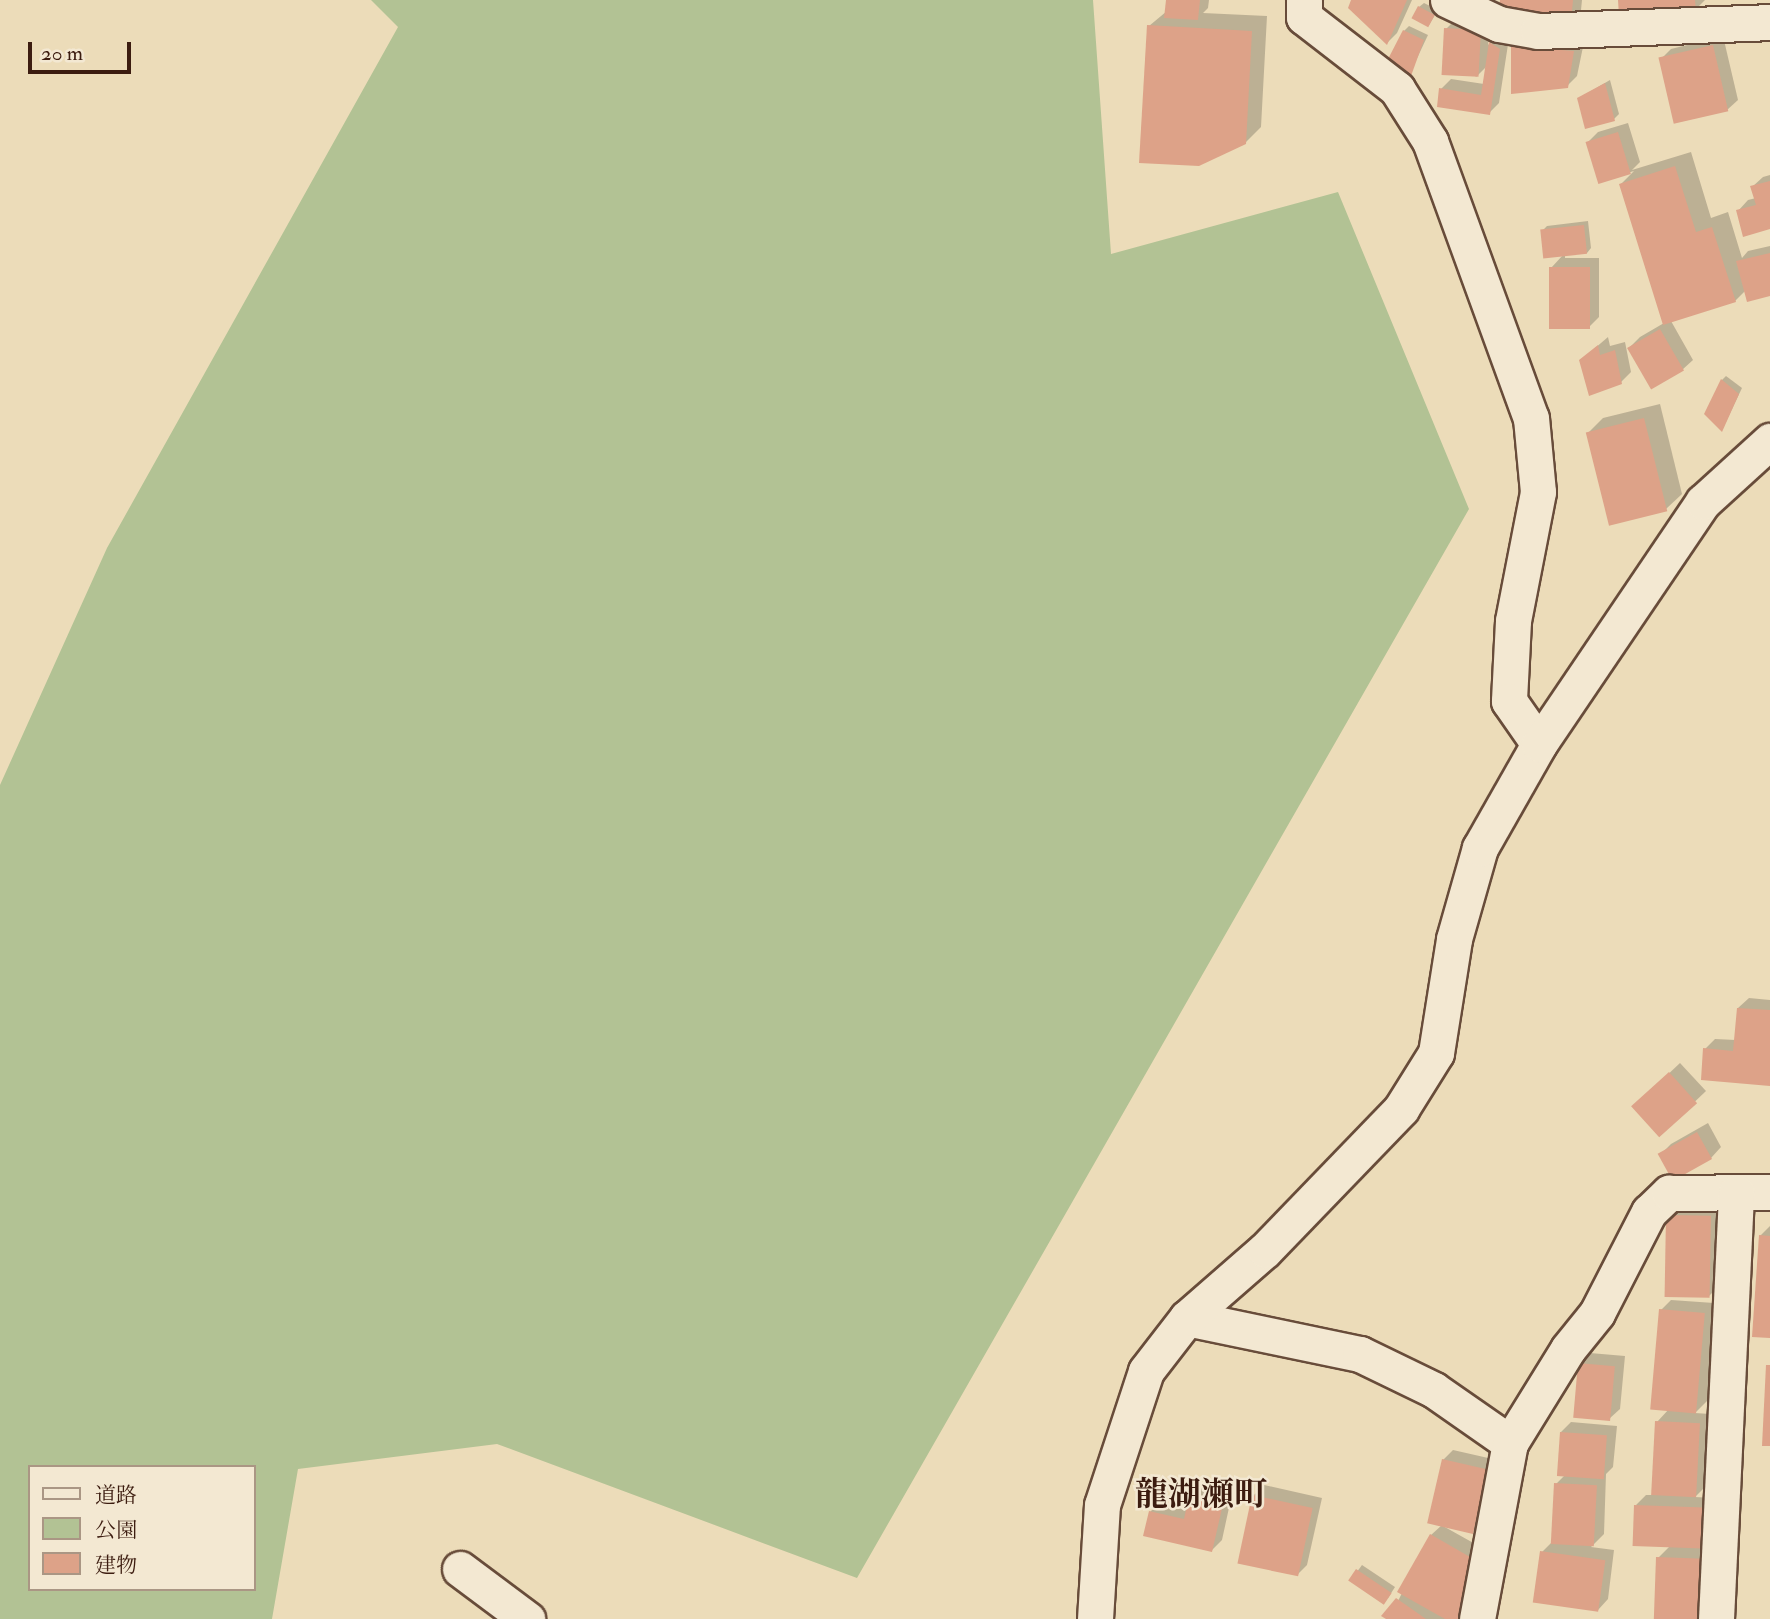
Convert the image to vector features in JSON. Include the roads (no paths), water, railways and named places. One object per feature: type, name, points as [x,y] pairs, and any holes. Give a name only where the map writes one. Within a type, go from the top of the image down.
[{"type":"street","points":[[1304,0],[1304,17],[1397,89],[1430,141],[1531,418],[1538,492],[1513,621],[1509,701],[1539,744]]},
{"type":"street","points":[[1448,0],[1499,24],[1538,31],[1770,22]]},
{"type":"street","points":[[1095,1619],[1102,1505],[1146,1371],[1188,1318],[1265,1250],[1401,1109],[1436,1053],[1454,939],[1480,848],[1539,744],[1703,502],[1770,441]]},
{"type":"street","points":[[1477,1619],[1510,1443],[1568,1349],[1597,1313],[1649,1212],[1669,1193],[1753,1192],[1716,1619]]},
{"type":"street","points":[[1188,1318],[1360,1354],[1434,1390],[1510,1443]]},
{"type":"street","points":[[460,1569],[527,1619]]},
{"type":"district","name":"龍湖瀬町","points":[[1201,1495]]}]
